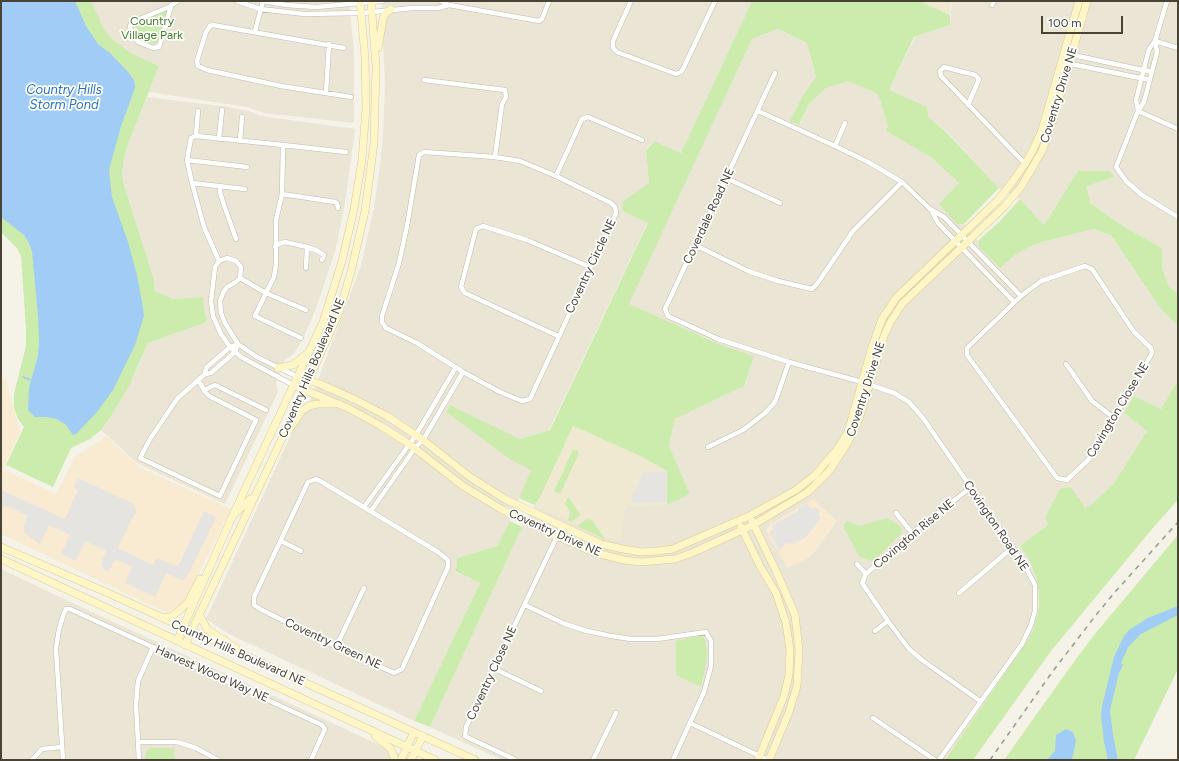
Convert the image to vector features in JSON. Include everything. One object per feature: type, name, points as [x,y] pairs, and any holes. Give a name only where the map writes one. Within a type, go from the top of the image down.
[{"type":"street","points":[[171,6],[159,47],[153,48],[138,42],[131,32],[130,26],[132,22],[171,6],[178,1]]},
{"type":"street","points":[[237,1],[260,9],[305,14],[362,13],[373,11],[438,8],[449,3]]},
{"type":"street","points":[[255,31],[263,1],[286,5],[316,7],[382,1]]},
{"type":"street","name":"Coventry Hills Boulevard NE","points":[[185,645],[190,631],[279,445],[338,315],[351,272],[365,211],[374,143],[376,66],[373,11],[371,1]]},
{"type":"street","points":[[440,1],[539,21],[542,19],[550,1]]},
{"type":"street","points":[[631,1],[613,41],[613,48],[617,52],[676,74],[683,69],[715,1]]},
{"type":"street","name":"Coventry Drive NE","points":[[294,385],[350,409],[381,426],[412,446],[470,490],[501,509],[596,553],[624,560],[641,562],[675,559],[753,526],[808,492],[830,470],[848,442],[859,419],[865,383],[882,320],[896,298],[998,200],[1010,186],[1025,164],[1042,130],[1079,1]]},
{"type":"street","name":"Coventry Drive NE","points":[[298,377],[354,399],[387,416],[423,440],[470,477],[505,499],[601,544],[623,550],[641,552],[673,549],[738,522],[796,490],[815,475],[838,448],[848,432],[865,383],[884,336],[902,304],[1004,207],[1032,170],[1042,151],[1054,120],[1087,1]]},
{"type":"street","points":[[1138,111],[1136,100],[1143,70],[1149,49],[1155,41],[1167,1]]},
{"type":"street","name":"Coventry Hills Boulevard NE","points":[[177,641],[232,517],[324,322],[342,260],[354,209],[362,160],[366,108],[365,57],[360,2]]},
{"type":"street","points":[[376,66],[383,19],[385,14],[391,10]]},
{"type":"street","points":[[344,48],[329,44],[213,24],[206,32],[197,61],[198,66],[207,70],[242,78],[351,97]]},
{"type":"street","points":[[1155,41],[1178,48]]},
{"type":"street","points":[[1155,41],[1158,52],[1144,102],[1138,111],[1116,167],[1126,181],[1142,195],[1178,217]]},
{"type":"street","points":[[326,93],[329,44]]},
{"type":"street","points":[[1064,53],[1152,72]]},
{"type":"street","points":[[1061,62],[1150,80]]},
{"type":"street","points":[[1107,71],[1109,62]]},
{"type":"street","points":[[968,105],[979,79],[975,75],[944,67],[940,71],[941,76],[968,105],[1025,164],[1032,170]]},
{"type":"street","name":"Coverdale Road NE","points":[[775,73],[665,309],[668,316],[718,339],[790,362],[865,383]]},
{"type":"street","points":[[424,80],[505,90],[506,97],[502,104],[495,157]]},
{"type":"street","points":[[218,139],[222,110]]},
{"type":"street","points":[[196,136],[198,111]]},
{"type":"street","points":[[758,111],[868,162],[902,182],[930,209],[944,217],[1021,296]]},
{"type":"street","points":[[1138,111],[1178,129]]},
{"type":"street","points":[[240,141],[242,117]]},
{"type":"street","points":[[556,176],[582,119],[588,117],[642,140]]},
{"type":"street","points":[[835,146],[846,124]]},
{"type":"street","points":[[219,260],[204,227],[192,183],[187,160],[191,138],[196,136],[346,152]]},
{"type":"street","points":[[283,145],[282,194],[276,220],[276,264],[274,277],[255,316],[301,338]]},
{"type":"street","name":"Coventry Circle NE","points":[[424,152],[495,157],[520,161],[556,176],[612,203],[615,207],[616,213],[530,399],[522,401],[500,392],[463,372],[417,343],[386,328],[382,322],[382,316],[399,263],[404,241],[415,186],[419,155],[424,152]]},
{"type":"street","points":[[187,160],[247,167]]},
{"type":"street","points":[[726,178],[780,203]]},
{"type":"street","points":[[695,245],[748,271],[778,281],[812,289],[853,231],[902,182]]},
{"type":"street","points":[[192,183],[245,188]]},
{"type":"street","points":[[220,186],[224,206],[236,239]]},
{"type":"street","points":[[1010,186],[1016,192]]},
{"type":"street","points":[[282,194],[335,202],[337,203],[338,208]]},
{"type":"street","points":[[930,209],[938,223],[1014,302]]},
{"type":"street","points":[[558,336],[465,293],[461,287],[476,229],[483,226],[527,240],[590,267]]},
{"type":"street","points":[[275,247],[284,242],[307,247],[324,255],[322,260]]},
{"type":"street","points":[[306,268],[307,247]]},
{"type":"street","points":[[294,385],[252,364],[235,352],[221,334],[211,310],[214,267],[219,260],[227,258],[236,261],[241,267],[240,278],[227,287],[220,301],[221,313],[225,323],[238,344],[257,357],[298,377]]},
{"type":"street","name":"Covington Close NE","points":[[1085,266],[1092,269],[1134,332],[1151,348],[1152,353],[1089,459],[1067,480],[1056,478],[967,355],[967,348],[1014,302],[1041,281],[1054,275],[1085,266]]},
{"type":"street","points":[[240,278],[266,293],[306,310]]},
{"type":"street","points":[[205,374],[206,368],[230,347],[238,344]]},
{"type":"street","points":[[198,380],[204,391],[209,396],[256,420],[220,496],[140,458],[150,438],[177,399],[198,380],[205,374],[211,373],[235,352],[238,344]]},
{"type":"street","points":[[278,368],[293,365],[310,351]]},
{"type":"street","points":[[708,447],[743,430],[765,414],[775,402],[790,362]]},
{"type":"street","points":[[1066,364],[1092,401],[1114,418]]},
{"type":"street","points":[[371,511],[412,446],[416,435],[456,367]]},
{"type":"street","points":[[364,507],[412,446],[423,440],[463,372]]},
{"type":"street","name":"Covington Road NE","points":[[865,383],[894,393],[909,402],[923,418],[970,488],[1013,547],[1035,586],[1035,611],[1031,625],[1022,644],[939,760]]},
{"type":"street","points":[[204,391],[215,385],[266,410]]},
{"type":"street","points":[[279,445],[302,411],[309,406],[317,404],[338,404]]},
{"type":"street","name":"Coventry Green NE","points":[[316,479],[364,507],[438,552],[448,560],[448,568],[402,669],[394,672],[336,647],[254,605],[254,597],[308,482],[316,479]]},
{"type":"street","name":"Covington Rise NE","points":[[970,488],[912,533],[866,574],[862,583],[888,621],[914,652],[980,701]]},
{"type":"street","points":[[796,490],[800,497]]},
{"type":"street","points":[[232,517],[241,510],[256,492]]},
{"type":"street","points":[[896,514],[912,533]]},
{"type":"street","points":[[690,723],[759,758],[769,760],[789,712],[797,686],[799,650],[795,615],[777,573],[749,516]]},
{"type":"street","points":[[738,522],[776,593],[786,624],[790,650],[789,675],[784,696],[759,758]]},
{"type":"street","name":"Coventry Close NE","points":[[516,760],[471,740],[466,736],[466,727],[562,526]]},
{"type":"street","points":[[281,541],[301,550]]},
{"type":"street","name":"Country Hills Boulevard NE","points":[[1,547],[162,618],[475,760]]},
{"type":"street","points":[[959,593],[1013,547]]},
{"type":"street","name":"Country Hills Boulevard NE","points":[[1,559],[435,760]]},
{"type":"street","points":[[857,564],[866,574]]},
{"type":"street","points":[[162,618],[171,616],[181,610],[188,602],[203,575],[209,570]]},
{"type":"street","points":[[768,579],[777,573]]},
{"type":"street","points":[[336,647],[364,588]]},
{"type":"street","points":[[524,605],[565,624],[587,631],[630,639],[656,639],[706,632],[711,641],[711,666],[704,692],[673,760]]},
{"type":"street","name":"Harvest Wood Way NE","points":[[62,747],[56,649],[59,629],[64,613],[66,609],[70,609],[322,725],[325,729],[311,760]]},
{"type":"street","points":[[199,614],[204,625],[214,634],[258,662]]},
{"type":"street","points":[[875,631],[888,621]]},
{"type":"street","points":[[139,760],[136,704],[138,681],[153,647]]},
{"type":"street","points":[[495,669],[541,691]]},
{"type":"street","points":[[593,760],[616,713]]},
{"type":"street","points":[[873,718],[935,760]]},
{"type":"street","points":[[364,727],[389,746],[395,760]]},
{"type":"street","points":[[401,760],[414,732]]},
{"type":"street","points":[[411,760],[423,736]]},
{"type":"street","points":[[138,742],[178,742],[196,748],[218,760]]},
{"type":"street","points":[[32,760],[42,749],[62,747],[63,760]]},
{"type":"shaded area","points":[[91,1],[349,1],[354,53],[354,123],[264,113],[247,107],[149,92],[159,66],[131,53],[112,39],[104,29]]},
{"type":"shaded area","points":[[382,1],[752,1],[681,153],[654,141],[646,149],[649,183],[622,202],[624,211],[648,222],[549,430],[520,439],[450,405],[446,411],[511,460],[531,470],[510,521],[497,546],[457,558],[455,572],[480,583],[414,721],[229,634],[206,619],[294,428],[308,406],[361,266],[374,208],[383,134],[385,84],[383,43],[385,24]]},
{"type":"shaded area","points":[[919,1],[952,1],[950,15]]},
{"type":"shaded area","points":[[952,1],[1178,1],[1178,293],[1169,287],[1162,268],[1162,248],[1123,226],[1090,203],[1087,186],[1114,177],[1078,171],[1044,225],[1020,199],[999,188],[946,131],[889,90],[915,37],[950,25]]},
{"type":"shaded area","points":[[778,29],[807,43],[816,77],[802,97],[791,121],[800,125],[809,104],[826,88],[848,80],[878,94],[888,126],[886,131],[932,158],[959,183],[957,224],[964,224],[978,241],[979,247],[1000,268],[1015,255],[1042,242],[1094,229],[1111,235],[1160,308],[1178,326],[1178,380],[1161,409],[1134,396],[1124,413],[1147,431],[1114,483],[1090,506],[1084,509],[1071,487],[1049,524],[1020,546],[1029,559],[1036,577],[1039,594],[1037,618],[1033,630],[945,760],[502,760],[430,727],[522,527],[535,505],[572,522],[577,526],[625,509],[627,506],[667,505],[690,494],[669,446],[675,419],[744,386],[754,356],[719,344],[628,304],[752,39]]},
{"type":"shaded area","points":[[147,97],[228,107],[249,111],[261,116],[355,129],[345,203],[335,252],[317,306],[302,341],[292,356],[285,359],[276,383],[278,392],[225,504],[137,463],[101,430],[111,416],[137,370],[148,343],[207,322],[203,309],[203,297],[173,299],[155,291],[154,280],[124,185],[122,174],[127,147]]},
{"type":"shaded area","points":[[1,379],[6,380],[20,432],[3,469],[56,494],[75,457],[106,436],[139,467],[231,509],[182,607],[167,613],[1,534]]},
{"type":"shaded area","points":[[573,426],[638,455],[667,471],[667,505],[627,506],[625,509],[620,541],[599,537],[535,505]]},
{"type":"shaded area","points":[[667,471],[667,502],[634,503],[631,498],[643,472]]},
{"type":"shaded area","points":[[78,478],[134,504],[137,514],[133,516],[118,548],[153,565],[157,558],[178,567],[204,511],[216,517],[190,571],[183,581],[166,573],[155,597],[125,583],[132,567],[115,559],[109,572],[104,570],[101,563],[106,551],[85,541],[76,561],[61,554],[70,535],[49,525],[40,544],[24,533],[24,524],[28,516],[5,505],[1,512],[1,490],[65,519],[78,490],[74,487]]},
{"type":"shaded area","points":[[813,499],[837,521],[811,557],[787,568],[766,531],[769,525]]},
{"type":"shaded area","points":[[807,503],[811,509],[815,507],[820,511],[818,514],[821,517],[805,538],[792,544],[786,543],[779,550],[769,532],[773,530],[771,526],[799,511],[798,509]]},
{"type":"shaded area","points":[[1,569],[68,601],[412,760],[1,760]]},
{"type":"green space","name":"Country Hills Storm Pond","points":[[1,1],[91,1],[104,29],[112,39],[131,53],[159,66],[127,147],[122,174],[124,185],[154,280],[155,291],[173,299],[203,297],[207,322],[148,343],[130,384],[111,416],[101,430],[90,439],[71,448],[53,487],[6,465],[24,427],[18,419],[14,408],[14,394],[26,346],[26,329],[21,256],[17,248],[1,232]]},
{"type":"green space","points":[[752,1],[919,1],[950,15],[950,25],[914,37],[889,90],[927,107],[928,117],[945,131],[999,188],[964,224],[957,224],[939,204],[959,183],[932,158],[886,131],[888,126],[878,94],[848,81],[826,88],[809,104],[799,125],[790,121],[802,97],[816,77],[807,43],[778,29],[752,39],[629,304],[719,344],[754,356],[744,386],[675,419],[669,446],[690,494],[667,505],[667,471],[638,455],[573,426],[535,505],[519,498],[531,470],[511,460],[446,412],[450,405],[520,439],[550,430],[648,223],[623,211],[622,202],[649,183],[646,150],[654,141],[681,153]]},
{"type":"green space","name":"Country Village Park","points":[[169,7],[161,41],[154,44],[143,39],[136,27],[138,20]]},
{"type":"green space","points":[[1078,171],[1110,171],[1114,177],[1087,186],[1090,203],[1123,226],[1162,248],[1162,268],[1169,287],[1178,293],[1178,326],[1160,308],[1111,235],[1094,229],[1042,242],[1015,255],[1000,268],[979,247],[978,241],[1001,220],[1020,199],[1044,225]]},
{"type":"green space","points":[[1178,380],[1178,500],[1157,523],[1051,651],[973,760],[945,760],[1033,630],[1037,618],[1039,594],[1036,577],[1029,559],[1020,546],[1049,524],[1045,518],[1060,489],[1071,487],[1085,508],[1090,506],[1114,483],[1147,431],[1124,413],[1134,396],[1161,409]]},
{"type":"green space","points":[[573,450],[577,450],[579,453],[560,494],[554,491]]},
{"type":"green space","points":[[568,497],[581,515],[571,522],[568,520],[570,512],[565,504]]},
{"type":"green space","points":[[588,518],[590,521],[592,520],[605,539],[577,526]]},
{"type":"green space","points":[[887,518],[901,527],[901,534],[876,559],[872,561],[859,556],[843,526],[847,521],[859,526]]},
{"type":"green space","points":[[510,521],[522,527],[430,727],[414,721],[480,583],[455,571],[457,558],[497,546]]},
{"type":"green space","points":[[1178,535],[1178,669],[1134,760],[1004,760],[1094,635]]},
{"type":"green space","points":[[700,636],[705,640],[707,653],[701,687],[676,675],[676,641]]},
{"type":"green space","points":[[151,748],[174,748],[175,760],[145,760],[147,750]]},
{"type":"water","name":"Country Hills Storm Pond","points":[[1,1],[75,1],[86,26],[98,44],[111,54],[134,80],[135,88],[121,126],[109,170],[112,197],[128,242],[137,275],[144,316],[135,345],[113,390],[97,412],[76,434],[73,435],[66,425],[57,419],[35,417],[28,410],[29,388],[38,356],[38,316],[32,251],[24,235],[1,217]]},
{"type":"water","points":[[1178,606],[1178,615],[1141,634],[1128,647],[1121,663],[1123,665],[1119,673],[1110,710],[1118,760],[1108,760],[1101,715],[1114,657],[1124,636],[1129,630],[1148,618]]},
{"type":"water","points":[[1066,729],[1073,732],[1076,741],[1072,760],[1047,760],[1055,751],[1056,735]]},
{"type":"waterway","points":[[23,377],[31,380]]},
{"type":"railway","points":[[990,760],[1053,671],[1096,615],[1178,522]]}]
